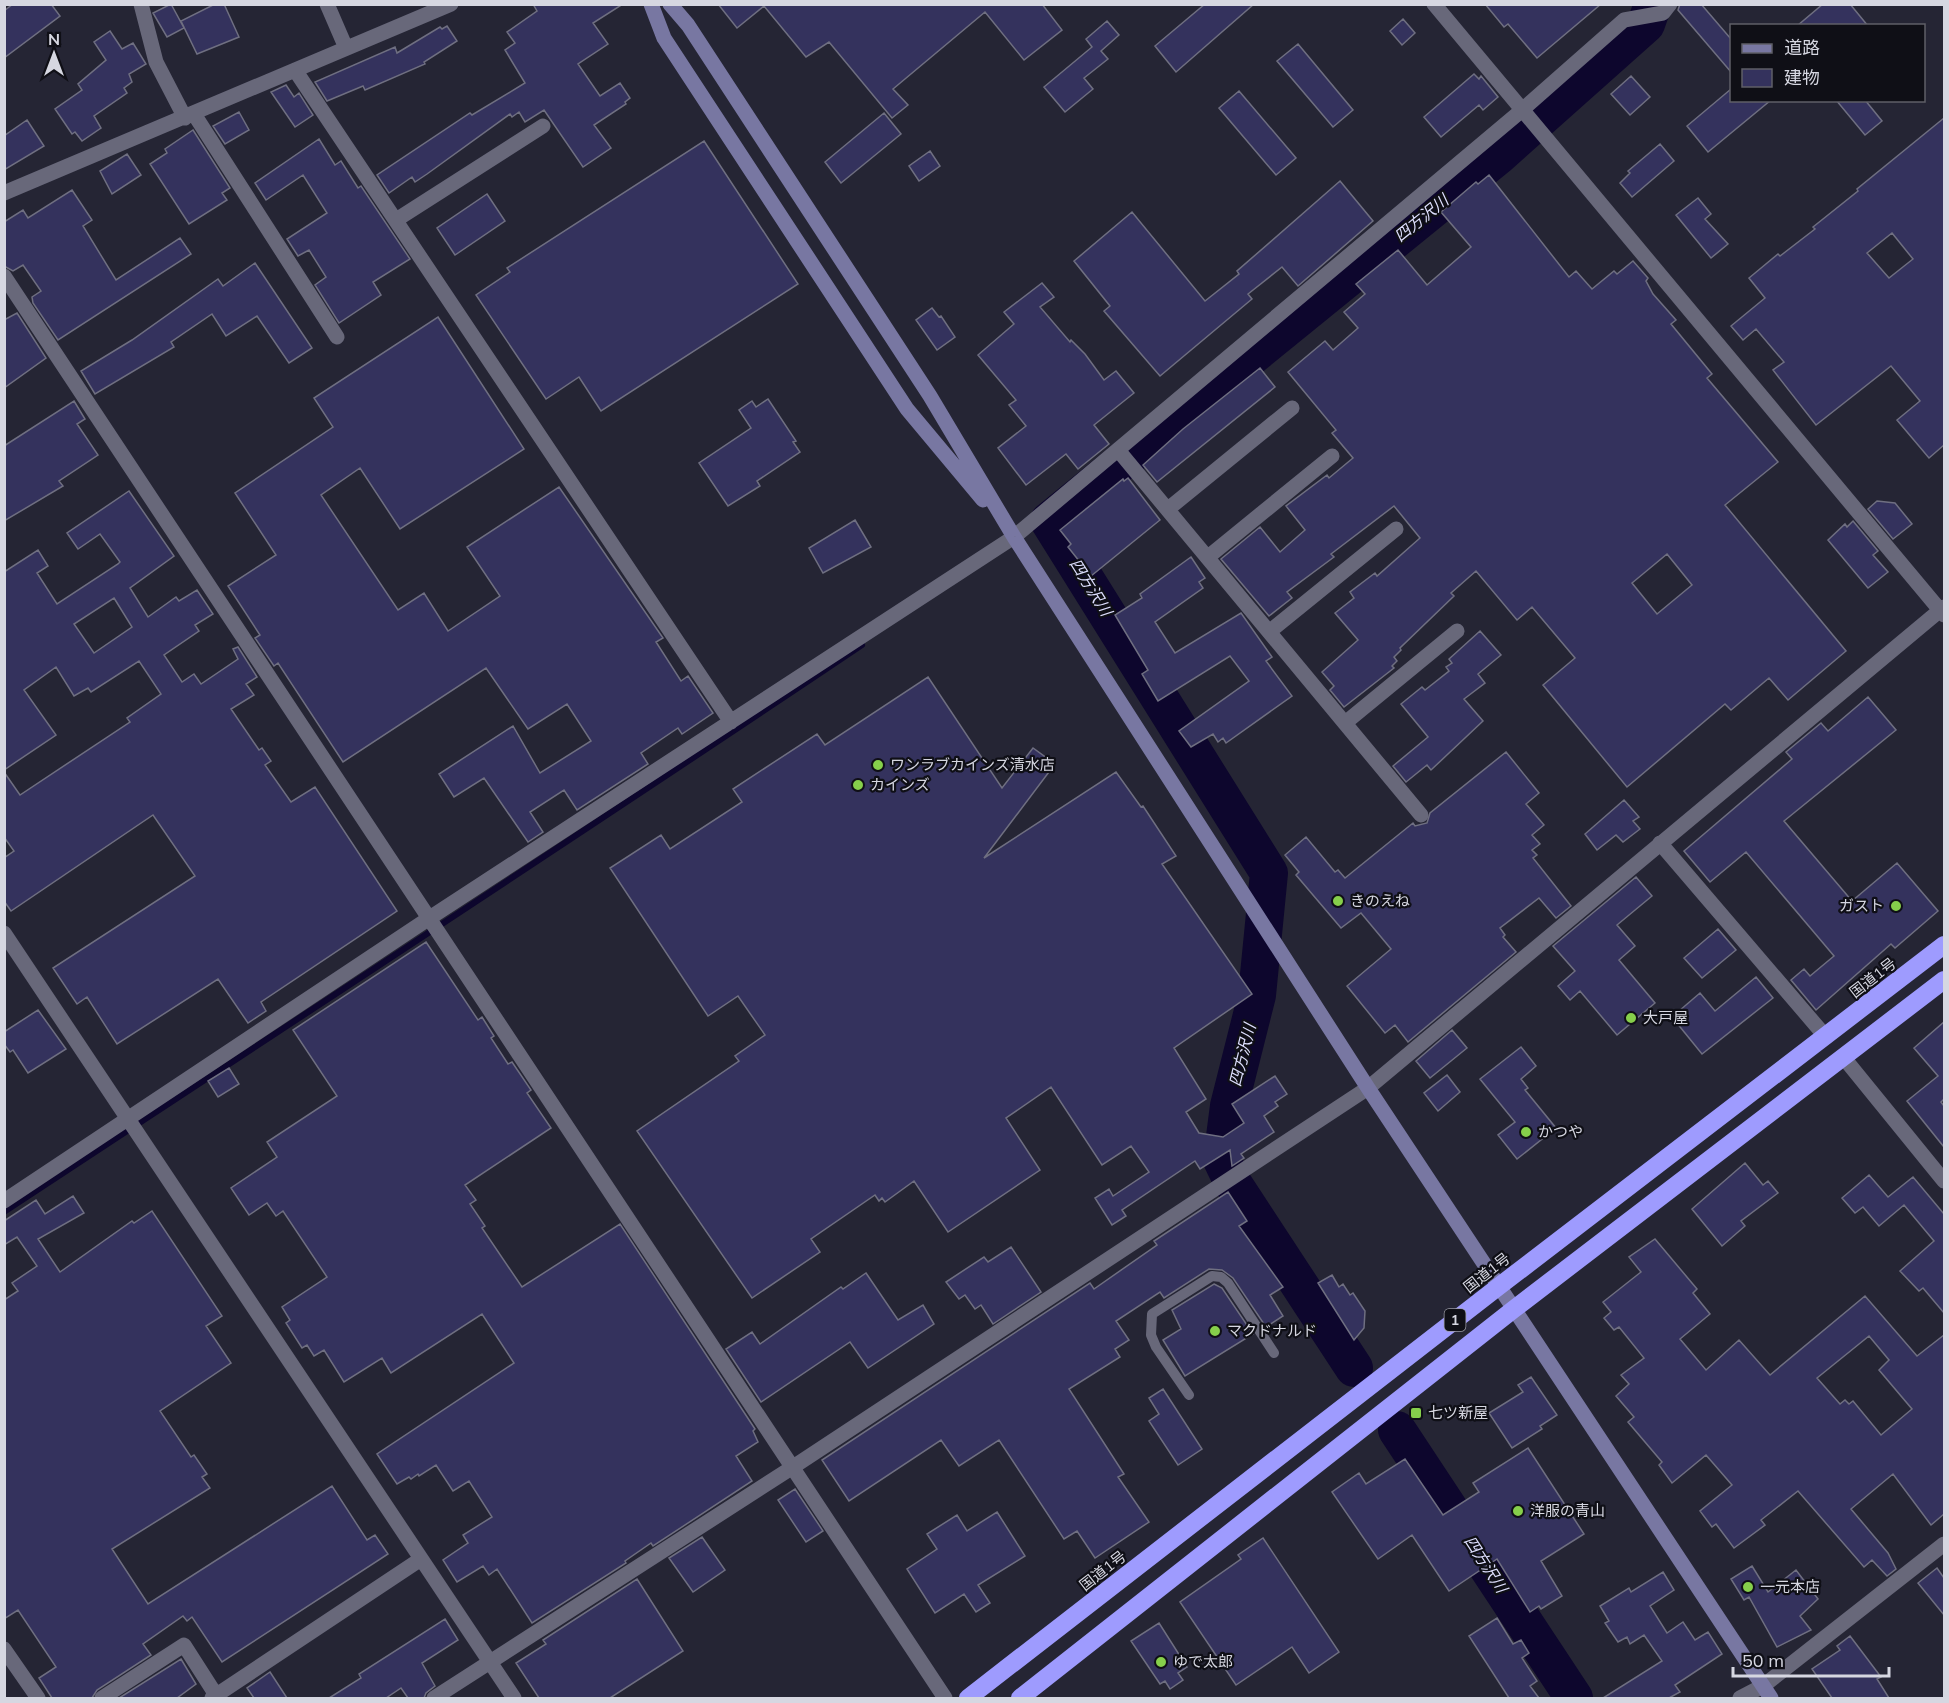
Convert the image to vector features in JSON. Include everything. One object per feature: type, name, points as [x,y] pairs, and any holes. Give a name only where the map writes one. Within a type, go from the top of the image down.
[{"type":"highway","name":"国道1号","points":[[968,1698],[1944,945]]},
{"type":"highway","name":"1","points":[[1020,1698],[1514,1309],[1944,980]]},
{"type":"street","points":[[141,4],[156,62],[337,337]]},
{"type":"street","points":[[327,4],[346,48]]},
{"type":"street","points":[[4,193],[451,4]]},
{"type":"street","points":[[651,4],[664,38],[907,409],[1014,537]]},
{"type":"street","points":[[670,4],[688,25],[930,396],[1014,537],[1368,1088],[1767,1692]]},
{"type":"street","points":[[434,1698],[793,1467],[1368,1088],[1943,610],[1521,111],[1434,4]]},
{"type":"street","points":[[4,1201],[428,919],[1014,537],[1521,111],[1624,20],[1663,12],[1671,4]]},
{"type":"street","points":[[295,70],[731,722]]},
{"type":"street","points":[[396,220],[543,126]]},
{"type":"street","points":[[4,276],[945,1698]]},
{"type":"street","points":[[1168,509],[1292,408]]},
{"type":"street","points":[[1118,450],[1421,815]]},
{"type":"street","points":[[1208,557],[1332,456]]},
{"type":"street","points":[[1269,632],[1396,529]]},
{"type":"street","points":[[1345,723],[1457,631]]},
{"type":"street","points":[[1660,843],[1826,1037]]},
{"type":"street","points":[[4,933],[514,1698]]},
{"type":"street","points":[[1844,1058],[1944,1181]]},
{"type":"street","points":[[1740,1698],[1767,1692],[1944,1544]]},
{"type":"street","points":[[102,1698],[184,1645],[214,1697],[421,1559]]},
{"type":"street","points":[[4,1649],[38,1698]]},
{"type":"lane","points":[[1189,1395],[1150,1335],[1152,1314],[1212,1276],[1221,1277],[1228,1283],[1274,1353]]},
{"type":"building","points":[[13,4],[51,4],[60,16],[4,58],[4,11]]},
{"type":"building","points":[[171,4],[184,28],[167,37],[153,13]]},
{"type":"building","points":[[215,4],[224,4],[239,37],[197,54],[181,21]]},
{"type":"building","points":[[533,4],[623,4],[593,23],[608,44],[578,64],[600,96],[620,83],[630,98],[625,102],[626,104],[594,125],[611,148],[583,167],[544,110],[525,122],[519,112],[512,117],[510,114],[415,182],[412,177],[389,193],[377,175],[470,113],[472,115],[525,83],[505,50],[515,43],[507,32],[537,11]]},
{"type":"building","points":[[718,4],[1042,4],[1062,30],[1024,60],[985,12],[893,89],[908,105],[892,118],[829,42],[806,57],[764,6],[737,28]]},
{"type":"building","points":[[1205,4],[1254,4],[1176,72],[1155,46]]},
{"type":"building","points":[[1485,4],[1601,4],[1537,58],[1508,24],[1504,27]]},
{"type":"building","points":[[1680,4],[1701,4],[1730,38],[1730,71],[1678,10]]},
{"type":"building","points":[[1823,4],[1850,4],[1866,24],[1799,24]]},
{"type":"building","points":[[1403,19],[1415,33],[1402,45],[1390,31]]},
{"type":"building","points":[[1107,21],[1119,35],[1101,51],[1108,59],[1084,78],[1093,89],[1065,112],[1044,87],[1092,47],[1086,39]]},
{"type":"building","points":[[447,26],[457,41],[424,62],[425,64],[365,90],[363,86],[327,101],[315,82],[395,47],[397,53],[440,27],[442,29]]},
{"type":"building","points":[[110,31],[122,49],[133,43],[146,64],[129,74],[132,82],[124,88],[127,93],[94,116],[101,128],[82,141],[75,132],[72,134],[55,109],[82,90],[78,84],[106,60],[94,42]]},
{"type":"building","points":[[1298,44],[1353,110],[1333,127],[1277,61]]},
{"type":"building","points":[[1474,74],[1479,79],[1481,76],[1498,97],[1483,110],[1479,105],[1441,137],[1424,117]]},
{"type":"building","points":[[1631,76],[1650,97],[1630,115],[1611,94]]},
{"type":"building","points":[[286,85],[294,97],[299,93],[313,115],[295,127],[271,92]]},
{"type":"building","points":[[1730,90],[1730,102],[1769,102],[1708,152],[1687,126]]},
{"type":"building","points":[[1239,91],[1296,158],[1276,175],[1219,108]]},
{"type":"building","points":[[1838,102],[1867,102],[1882,121],[1865,135]]},
{"type":"building","points":[[239,112],[249,130],[225,144],[213,126]]},
{"type":"building","points":[[884,113],[901,134],[841,183],[825,162]]},
{"type":"building","points":[[1944,118],[1944,445],[1929,458],[1897,420],[1920,401],[1891,366],[1816,425],[1773,370],[1784,362],[1756,329],[1743,340],[1731,326],[1765,298],[1749,278],[1778,254],[1780,256],[1815,229],[1813,227],[1858,191],[1857,189]],"holes":[[[1892,233],[1913,259],[1889,278],[1867,253]]]},
{"type":"building","points":[[27,120],[44,146],[4,170],[4,136]]},
{"type":"building","points":[[193,130],[230,188],[222,193],[227,200],[189,224],[150,164],[167,153],[165,149]]},
{"type":"building","points":[[319,139],[335,165],[341,161],[358,188],[361,186],[410,259],[373,282],[381,295],[339,323],[315,285],[326,277],[309,250],[298,256],[287,239],[327,213],[303,175],[266,200],[255,183]]},
{"type":"building","points":[[704,141],[798,284],[601,411],[579,377],[546,399],[476,295],[510,272],[507,268]]},
{"type":"building","points":[[1660,144],[1674,161],[1632,197],[1620,183],[1630,173],[1628,171]]},
{"type":"building","points":[[930,151],[940,166],[919,181],[909,166]]},
{"type":"building","points":[[127,154],[141,175],[112,194],[100,171]]},
{"type":"building","points":[[1489,175],[1569,277],[1576,271],[1592,289],[1614,271],[1617,274],[1633,261],[1648,278],[1646,281],[1653,294],[1676,320],[1671,324],[1712,374],[1707,378],[1778,462],[1725,505],[1846,651],[1788,700],[1769,678],[1731,710],[1725,704],[1627,787],[1543,685],[1575,658],[1532,607],[1517,620],[1476,571],[1451,593],[1454,596],[1400,648],[1401,650],[1394,657],[1397,661],[1392,666],[1394,668],[1344,707],[1330,690],[1334,686],[1322,672],[1358,640],[1335,613],[1354,598],[1350,592],[1375,573],[1377,576],[1420,538],[1394,506],[1331,554],[1334,557],[1287,592],[1292,598],[1269,616],[1221,559],[1260,527],[1280,552],[1305,530],[1286,506],[1327,475],[1329,478],[1353,458],[1332,433],[1336,430],[1288,372],[1325,341],[1333,350],[1358,328],[1344,312],[1365,294],[1356,284],[1398,250],[1427,285],[1471,247],[1441,212],[1476,182],[1478,184]],"holes":[[[1667,554],[1692,585],[1657,614],[1632,583]]]},
{"type":"building","points":[[1340,181],[1373,221],[1298,286],[1282,267],[1248,294],[1252,299],[1160,376],[1104,311],[1110,306],[1074,261],[1132,212],[1205,301],[1239,274],[1237,271]]},
{"type":"building","points":[[72,190],[92,220],[83,226],[116,280],[180,238],[191,254],[58,340],[33,303],[32,297],[41,291],[23,265],[13,271],[4,266],[4,222],[23,210],[28,218]]},
{"type":"building","points":[[487,194],[505,221],[455,255],[437,228]]},
{"type":"building","points":[[1698,198],[1711,214],[1705,219],[1728,244],[1711,258],[1676,215]]},
{"type":"building","points":[[255,263],[312,348],[289,363],[257,316],[226,336],[212,314],[171,342],[174,347],[95,394],[81,371],[132,340],[218,279],[223,286]]},
{"type":"building","points":[[1042,283],[1054,297],[1040,307],[1070,342],[1071,340],[1085,354],[1104,380],[1116,371],[1134,393],[1094,425],[1109,444],[1078,469],[1066,454],[1026,485],[998,448],[1026,426],[1009,405],[1016,400],[978,355],[1014,324],[1004,312]]},
{"type":"building","points":[[932,308],[939,317],[941,316],[955,337],[937,350],[916,320]]},
{"type":"building","points":[[17,313],[46,358],[4,388],[4,320]]},
{"type":"building","points":[[438,317],[524,449],[400,529],[360,468],[321,495],[398,610],[424,593],[448,631],[500,596],[467,547],[559,487],[663,638],[656,642],[681,681],[688,676],[713,713],[682,734],[678,728],[641,753],[648,764],[577,810],[564,790],[530,812],[543,832],[528,842],[484,778],[454,797],[439,774],[513,726],[540,773],[591,741],[567,704],[528,729],[486,668],[343,762],[278,663],[274,666],[255,638],[260,635],[228,586],[276,555],[235,493],[333,427],[314,398]]},
{"type":"building","points":[[1260,368],[1275,387],[1157,482],[1143,465],[1183,429]]},
{"type":"building","points":[[768,399],[796,441],[793,442],[800,452],[757,481],[760,486],[728,506],[699,463],[751,428],[739,410],[752,401],[756,407]]},
{"type":"building","points":[[74,401],[85,419],[77,424],[98,455],[59,481],[63,486],[4,521],[4,446]]},
{"type":"building","points":[[1128,478],[1160,520],[1091,576],[1068,547],[1071,544],[1060,530],[1123,479],[1124,481]]},
{"type":"building","points":[[129,491],[174,556],[130,588],[148,617],[176,597],[179,601],[197,590],[213,614],[195,625],[199,631],[164,655],[182,682],[194,674],[201,684],[238,659],[233,649],[238,647],[257,677],[246,684],[254,695],[231,709],[259,750],[262,748],[271,761],[265,765],[291,802],[315,787],[397,911],[261,1002],[266,1011],[248,1023],[218,979],[117,1044],[87,997],[77,1004],[53,968],[195,876],[153,815],[11,911],[4,901],[4,858],[14,851],[4,837],[4,772],[20,795],[130,722],[127,718],[161,694],[139,661],[91,692],[88,688],[74,696],[56,667],[24,690],[56,735],[4,770],[4,572],[38,550],[48,566],[37,573],[57,604],[120,562],[100,534],[78,549],[67,533]],"holes":[[[114,598],[132,627],[94,653],[74,624]]]},
{"type":"building","points":[[1877,501],[1895,503],[1912,524],[1893,539],[1868,509]]},
{"type":"building","points":[[855,520],[871,547],[823,573],[809,548]]},
{"type":"building","points":[[1853,521],[1878,551],[1873,555],[1888,572],[1868,588],[1828,540],[1845,524],[1847,527]]},
{"type":"building","points":[[1191,557],[1205,578],[1199,582],[1203,588],[1155,622],[1175,653],[1241,613],[1272,657],[1266,661],[1292,696],[1226,743],[1223,738],[1218,742],[1213,734],[1191,747],[1179,731],[1249,681],[1230,656],[1158,701],[1142,674],[1148,670],[1115,615],[1142,598],[1140,594]]},
{"type":"building","points":[[1480,631],[1501,655],[1478,674],[1485,683],[1464,699],[1483,721],[1431,770],[1427,765],[1406,782],[1393,766],[1428,737],[1401,704],[1422,687],[1425,690],[1449,671],[1446,667],[1452,663],[1449,659]]},
{"type":"building","points":[[928,677],[1002,788],[1033,748],[1055,764],[984,858],[1116,772],[1141,807],[1143,806],[1176,856],[1162,864],[1252,994],[1174,1048],[1206,1099],[1186,1112],[1199,1133],[1223,1137],[1244,1123],[1232,1104],[1275,1076],[1287,1094],[1275,1102],[1278,1106],[1264,1116],[1274,1132],[1241,1154],[1244,1158],[1232,1166],[1230,1150],[1200,1169],[1195,1161],[1122,1210],[1126,1216],[1112,1225],[1095,1198],[1109,1189],[1113,1196],[1149,1172],[1131,1146],[1102,1165],[1051,1087],[1006,1118],[1040,1170],[948,1232],[914,1181],[885,1202],[882,1198],[879,1201],[875,1195],[811,1239],[820,1252],[752,1298],[637,1131],[739,1061],[735,1056],[765,1035],[738,996],[708,1016],[610,868],[661,835],[670,849],[742,802],[733,789],[817,734],[825,745]]},
{"type":"building","points":[[1868,697],[1896,730],[1784,821],[1852,901],[1897,863],[1938,911],[1895,948],[1891,944],[1816,1010],[1791,980],[1804,969],[1810,976],[1834,956],[1746,852],[1710,882],[1684,851],[1792,759],[1786,752],[1821,723],[1828,731]]},
{"type":"building","points":[[1506,752],[1539,793],[1526,804],[1544,825],[1532,835],[1540,844],[1532,850],[1537,855],[1533,858],[1571,906],[1556,918],[1539,898],[1500,928],[1505,935],[1503,937],[1516,952],[1408,1042],[1395,1025],[1385,1033],[1347,986],[1391,949],[1361,913],[1341,928],[1296,875],[1299,872],[1285,855],[1306,837],[1335,872],[1338,870],[1345,878],[1413,823],[1415,826],[1427,823],[1430,813]]},
{"type":"building","points":[[1624,800],[1639,817],[1633,821],[1640,829],[1623,842],[1616,835],[1597,850],[1585,834]]},
{"type":"building","points":[[1636,877],[1652,896],[1617,925],[1635,946],[1619,960],[1655,1003],[1617,1035],[1580,991],[1570,1000],[1558,986],[1575,971],[1553,946]]},
{"type":"building","points":[[1718,929],[1736,950],[1702,978],[1684,958]]},
{"type":"building","points":[[426,942],[478,1020],[482,1017],[494,1036],[491,1038],[508,1064],[512,1062],[531,1090],[527,1093],[551,1128],[465,1185],[476,1200],[470,1204],[485,1226],[482,1228],[522,1287],[620,1224],[755,1429],[753,1431],[758,1442],[736,1456],[752,1481],[653,1546],[651,1543],[625,1561],[626,1563],[532,1623],[497,1569],[489,1575],[483,1566],[457,1582],[443,1560],[468,1543],[463,1535],[492,1517],[469,1481],[453,1491],[436,1465],[419,1476],[418,1474],[411,1479],[409,1477],[397,1484],[377,1454],[514,1363],[482,1314],[391,1373],[382,1358],[344,1382],[324,1350],[314,1356],[307,1345],[302,1348],[286,1323],[290,1320],[282,1307],[327,1277],[283,1211],[276,1216],[267,1203],[249,1215],[231,1188],[277,1157],[267,1142],[337,1096],[293,1030]]},
{"type":"building","points":[[1756,977],[1773,998],[1702,1054],[1672,1017],[1700,993],[1715,1011]]},
{"type":"building","points":[[38,1010],[66,1049],[28,1073],[13,1050],[10,1052],[4,1044],[4,1032]]},
{"type":"building","points":[[1944,1022],[1944,1099],[1941,1102],[1944,1106],[1944,1147],[1907,1101],[1938,1076],[1914,1048]]},
{"type":"building","points":[[1452,1030],[1467,1048],[1430,1078],[1416,1061]]},
{"type":"building","points":[[1521,1047],[1536,1066],[1521,1079],[1528,1088],[1525,1090],[1556,1128],[1517,1159],[1498,1135],[1515,1122],[1480,1079]]},
{"type":"building","points":[[229,1068],[239,1084],[218,1097],[208,1081]]},
{"type":"building","points":[[1447,1075],[1460,1092],[1438,1111],[1424,1093]]},
{"type":"building","points":[[1745,1163],[1763,1185],[1768,1181],[1778,1193],[1741,1221],[1745,1226],[1722,1246],[1692,1209]]},
{"type":"building","points":[[1869,1175],[1888,1197],[1913,1177],[1944,1214],[1944,1313],[1923,1288],[1919,1291],[1900,1271],[1934,1241],[1904,1205],[1879,1226],[1863,1207],[1855,1213],[1842,1198]]},
{"type":"building","points":[[1228,1192],[1247,1221],[1239,1226],[1283,1287],[1270,1295],[1283,1316],[1266,1327],[1233,1278],[1222,1270],[1209,1269],[1164,1298],[1160,1292],[1116,1321],[1129,1340],[1115,1349],[1120,1357],[1069,1389],[1124,1474],[1118,1477],[1149,1522],[1095,1558],[1077,1531],[1064,1539],[999,1440],[959,1466],[941,1440],[849,1501],[822,1460],[1090,1283],[1094,1289],[1157,1245],[1154,1241]]},
{"type":"building","points":[[73,1196],[84,1213],[38,1239],[60,1272],[132,1221],[134,1223],[152,1211],[222,1316],[206,1326],[231,1363],[160,1411],[191,1457],[194,1455],[207,1474],[202,1477],[210,1488],[112,1549],[148,1604],[332,1486],[367,1540],[375,1535],[388,1554],[222,1662],[192,1617],[187,1621],[183,1616],[143,1644],[151,1655],[97,1690],[92,1698],[52,1698],[39,1678],[56,1667],[18,1610],[4,1619],[4,1300],[18,1291],[12,1283],[37,1266],[17,1237],[4,1245],[4,1221],[36,1200],[45,1214]]},
{"type":"building","points":[[1655,1239],[1697,1289],[1693,1293],[1710,1314],[1680,1339],[1706,1370],[1739,1340],[1770,1375],[1865,1296],[1917,1356],[1944,1335],[1944,1514],[1931,1525],[1893,1474],[1851,1509],[1888,1553],[1896,1569],[1887,1576],[1872,1560],[1864,1567],[1798,1491],[1761,1520],[1765,1525],[1734,1548],[1716,1524],[1712,1527],[1700,1511],[1732,1485],[1706,1455],[1672,1483],[1659,1465],[1662,1462],[1628,1422],[1634,1417],[1616,1396],[1629,1384],[1621,1375],[1644,1358],[1619,1327],[1614,1330],[1604,1318],[1611,1312],[1603,1302],[1641,1272],[1629,1257]],"holes":[[[1869,1336],[1889,1360],[1879,1370],[1912,1409],[1881,1435],[1853,1401],[1849,1404],[1845,1400],[1840,1404],[1817,1378]]]},
{"type":"building","points":[[1011,1247],[1041,1292],[993,1324],[981,1305],[975,1309],[965,1295],[959,1299],[946,1282],[984,1257],[988,1262]]},
{"type":"building","points":[[866,1273],[898,1320],[923,1305],[934,1324],[868,1368],[850,1342],[761,1402],[726,1349],[752,1332],[760,1344],[841,1287],[843,1289]]},
{"type":"building","points":[[1332,1275],[1339,1287],[1343,1284],[1350,1295],[1353,1293],[1365,1311],[1364,1328],[1354,1340],[1318,1283]]},
{"type":"building","name":"マクドナルド","points":[[1214,1284],[1222,1288],[1253,1334],[1185,1376],[1163,1340],[1181,1329],[1172,1310]]},
{"type":"building","points":[[1531,1377],[1557,1415],[1540,1426],[1542,1429],[1512,1448],[1489,1413],[1523,1392],[1518,1385]]},
{"type":"building","points":[[1163,1389],[1202,1449],[1178,1465],[1149,1421],[1159,1414],[1149,1398]]},
{"type":"building","points":[[1528,1448],[1584,1534],[1541,1561],[1562,1596],[1541,1609],[1539,1606],[1530,1612],[1497,1559],[1449,1591],[1412,1535],[1378,1559],[1332,1492],[1359,1473],[1366,1484],[1405,1459],[1443,1515],[1479,1492],[1473,1483]]},
{"type":"building","points":[[795,1489],[823,1531],[806,1542],[778,1500]]},
{"type":"building","points":[[997,1512],[1025,1556],[978,1585],[990,1603],[976,1612],[964,1594],[935,1613],[907,1569],[937,1549],[927,1534],[957,1515],[967,1531]]},
{"type":"building","points":[[702,1537],[725,1570],[693,1592],[669,1558]]},
{"type":"building","points":[[1263,1538],[1339,1652],[1309,1673],[1292,1647],[1236,1685],[1180,1602],[1241,1559],[1238,1555]]},
{"type":"building","points":[[1752,1566],[1768,1592],[1796,1570],[1818,1599],[1800,1616],[1811,1630],[1777,1647],[1749,1597],[1744,1600],[1731,1579]]},
{"type":"building","points":[[1937,1568],[1944,1578],[1944,1615],[1918,1583]]},
{"type":"building","points":[[1663,1572],[1674,1590],[1650,1606],[1667,1633],[1683,1622],[1695,1640],[1708,1632],[1722,1654],[1675,1685],[1680,1692],[1669,1698],[1603,1698],[1662,1661],[1644,1635],[1630,1644],[1627,1637],[1618,1642],[1605,1623],[1609,1621],[1600,1606],[1629,1588],[1631,1592]]},
{"type":"building","points":[[637,1579],[683,1651],[610,1698],[539,1698],[516,1663],[546,1644],[543,1640]]},
{"type":"building","points":[[1497,1618],[1513,1644],[1521,1640],[1529,1653],[1522,1658],[1537,1681],[1530,1686],[1539,1698],[1509,1698],[1469,1636]]},
{"type":"building","points":[[445,1619],[458,1640],[422,1663],[435,1686],[426,1693],[424,1698],[408,1698],[401,1688],[386,1698],[329,1698],[361,1678],[359,1674]]},
{"type":"building","points":[[1159,1623],[1187,1667],[1178,1673],[1183,1680],[1170,1689],[1165,1681],[1160,1684],[1131,1641]]},
{"type":"building","points":[[1850,1636],[1881,1677],[1877,1679],[1889,1698],[1832,1698],[1812,1669],[1840,1650],[1837,1646]]},
{"type":"building","points":[[181,1659],[196,1684],[177,1698],[119,1698]]},
{"type":"building","points":[[270,1672],[287,1698],[254,1698],[247,1688]]},
{"type":"waterway","name":"四方沢川","points":[[1354,1368],[1234,1185],[1222,1160],[1229,1106],[1257,995],[1269,873],[1049,521],[1498,156],[1646,24],[1653,4]]},
{"type":"waterway","points":[[4,1212],[862,645]]},
{"type":"waterway","name":"四方沢川","points":[[1397,1430],[1574,1698]]},
{"type":"place","name":"ワンラブカインズ清水店","points":[[878,765]]},
{"type":"place","name":"カインズ","points":[[858,785]]},
{"type":"place","name":"きのえね","points":[[1338,901]]},
{"type":"place","name":"ガスト","points":[[1896,906]]},
{"type":"place","name":"大戸屋","points":[[1631,1018]]},
{"type":"place","name":"かつや","points":[[1526,1132]]},
{"type":"place","name":"マクドナルド","points":[[1215,1331]]},
{"type":"place","name":"七ツ新屋","points":[[1416,1413]]},
{"type":"place","name":"洋服の青山","points":[[1518,1511]]},
{"type":"place","name":"一元本店","points":[[1748,1587]]},
{"type":"place","name":"ゆで太郎","points":[[1161,1662]]}]
